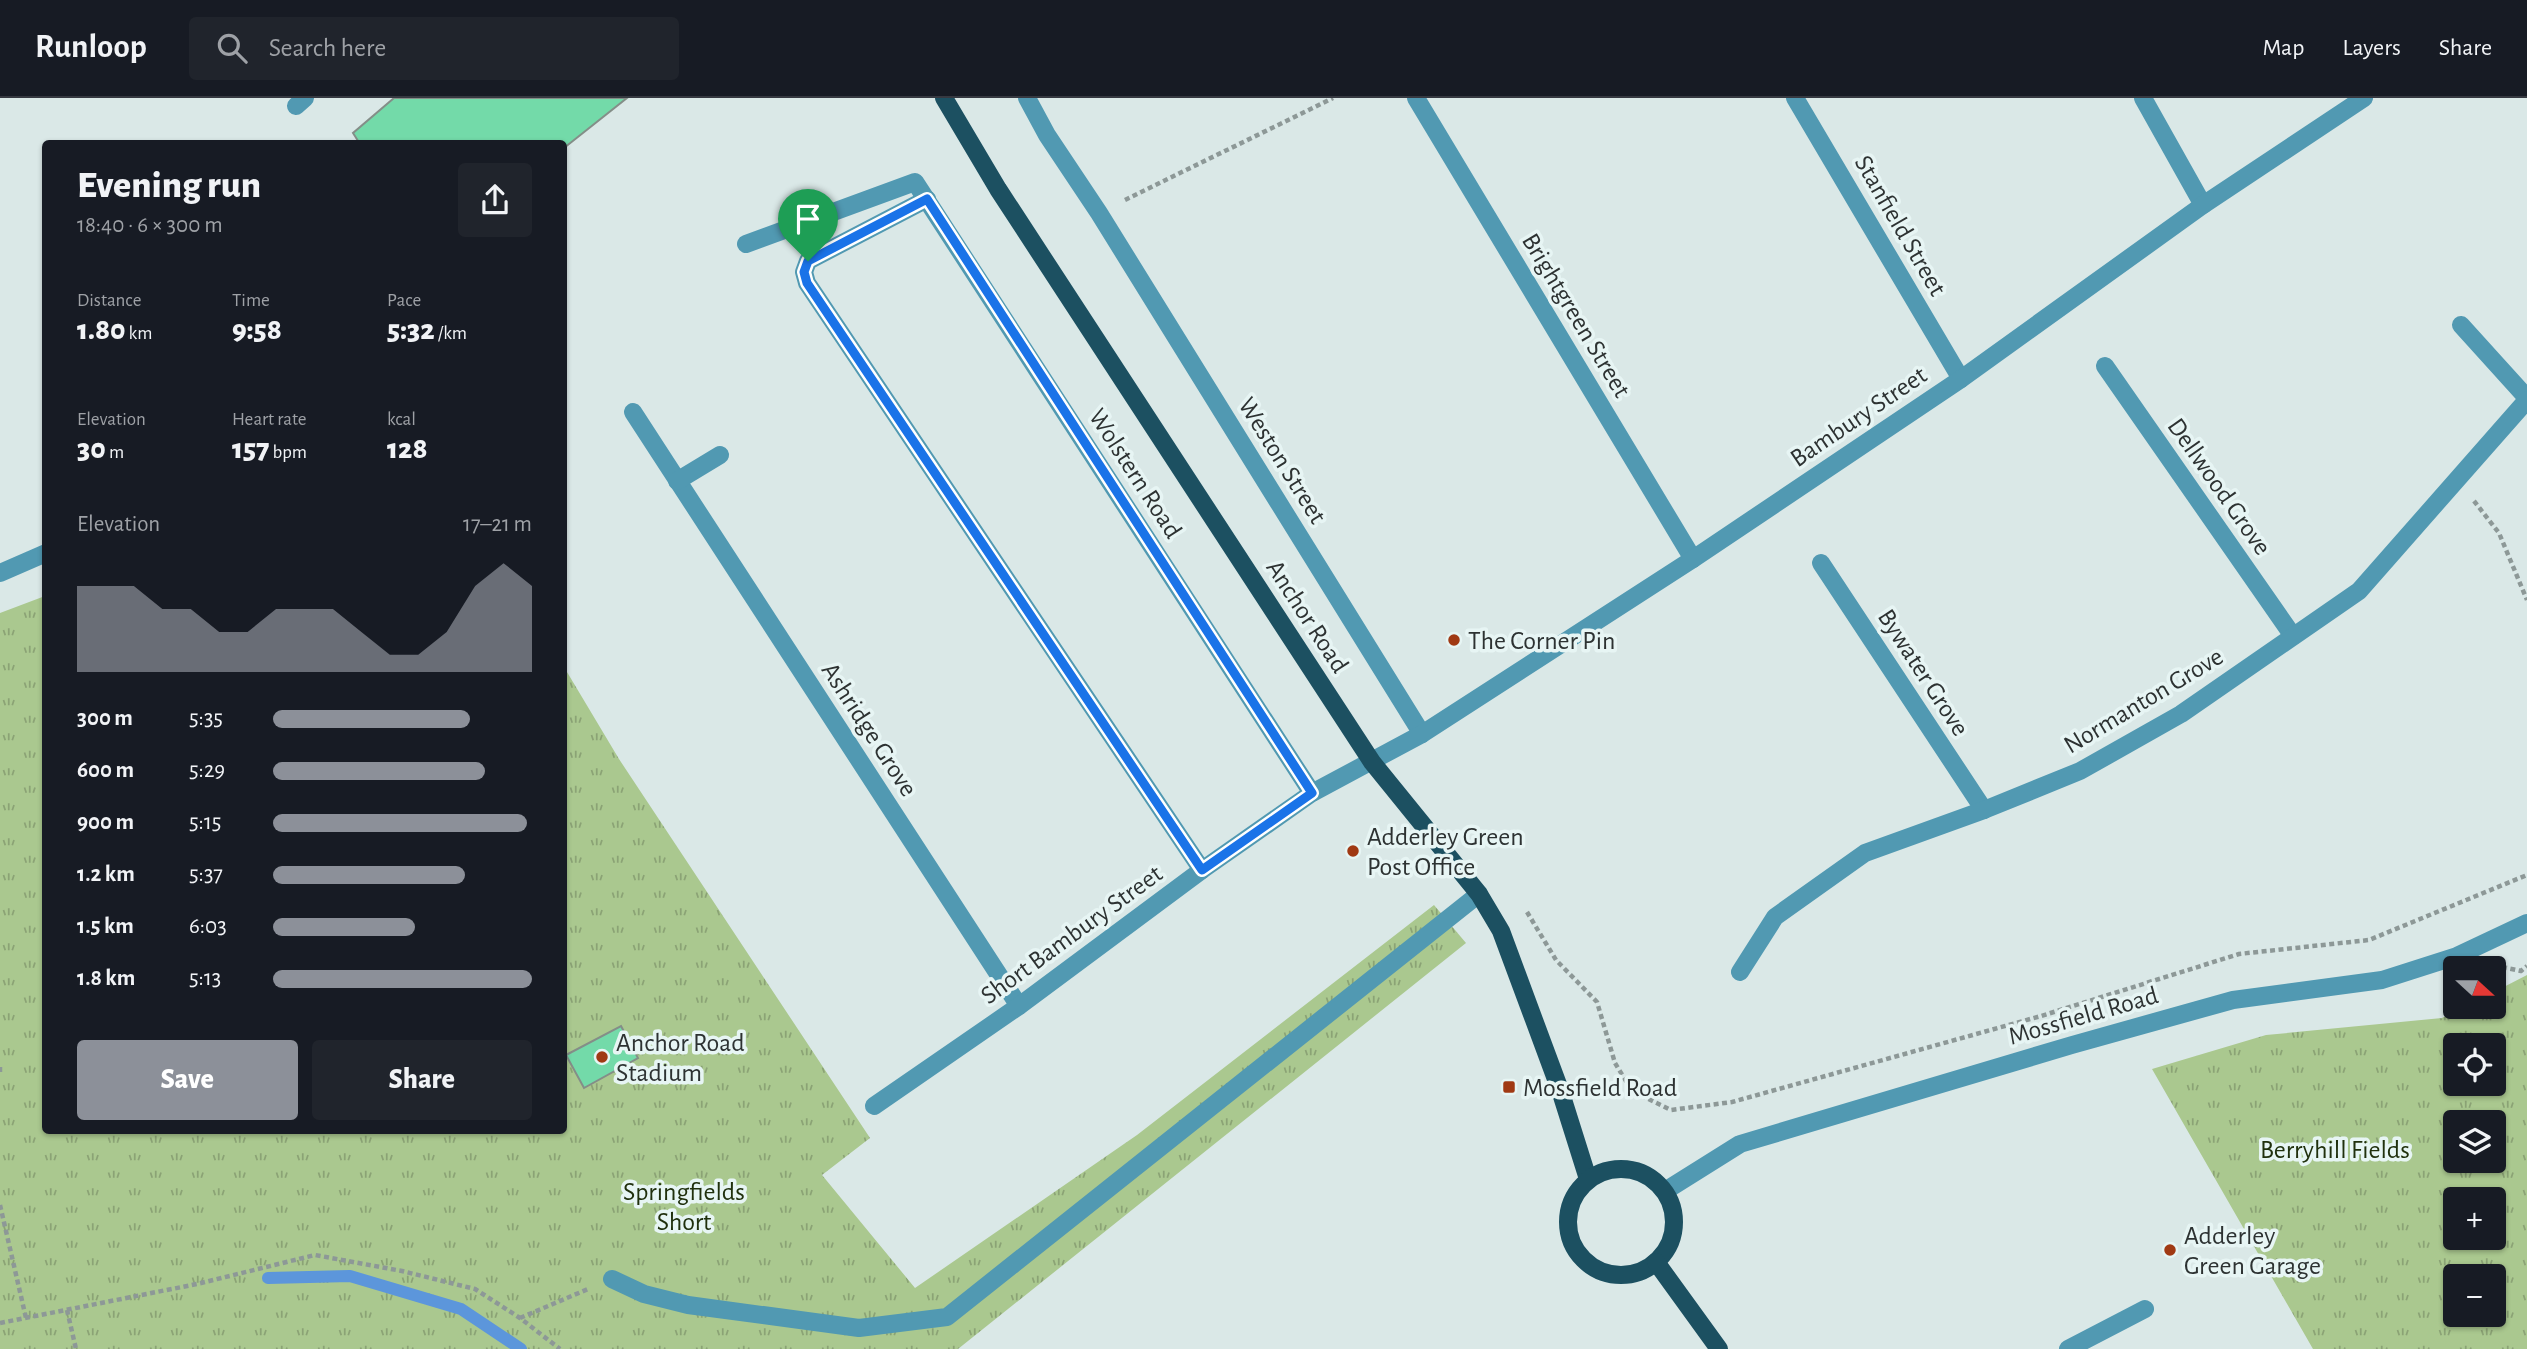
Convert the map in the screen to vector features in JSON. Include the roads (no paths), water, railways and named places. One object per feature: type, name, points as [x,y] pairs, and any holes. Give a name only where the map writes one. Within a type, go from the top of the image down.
[{"type":"main road","name":"Anchor Road","points":[[944,98],[998,189],[1372,762],[1479,894],[1501,931],[1560,1090],[1588,1180]]},
{"type":"main road","points":[[1636,1170],[1665,1191],[1673,1208],[1674,1227],[1668,1248],[1657,1262],[1640,1272],[1624,1276],[1605,1274],[1591,1267],[1578,1255],[1571,1242],[1567,1224],[1576,1193],[1588,1180],[1605,1171],[1636,1170]]},
{"type":"main road","points":[[1657,1262],[1719,1349]]},
{"type":"street","name":"Weston Street","points":[[1027,98],[1046,135],[1099,213],[1422,734]]},
{"type":"street","name":"Brightgreen Street","points":[[1416,98],[1693,559]]},
{"type":"street","name":"Stanfield Street","points":[[1795,98],[1961,379]]},
{"type":"street","points":[[2143,98],[2203,205]]},
{"type":"street","name":"Bambury Street","points":[[1372,762],[1422,734],[1693,559],[1961,379],[2203,205],[2364,98]]},
{"type":"street","name":"Wolstern Road","points":[[746,244],[915,182],[1312,793]]},
{"type":"street","points":[[927,199],[808,261],[804,272],[807,283],[1202,870]]},
{"type":"street","points":[[2461,325],[2527,399]]},
{"type":"street","name":"Dellwood Grove","points":[[2105,366],[2293,636]]},
{"type":"street","name":"Normanton Grove","points":[[1740,972],[1775,917],[1865,853],[1984,810],[2080,771],[2181,714],[2359,590],[2527,399]]},
{"type":"street","name":"Ashridge Grove","points":[[633,412],[1019,1006]]},
{"type":"street","points":[[677,481],[720,456]]},
{"type":"street","points":[[0,573],[42,555]]},
{"type":"street","name":"Bywater Grove","points":[[1821,563],[1984,810]]},
{"type":"street","name":"Short Bambury Street","points":[[874,1106],[1019,1006],[1202,870],[1312,793],[1372,762]]},
{"type":"street","points":[[612,1279],[644,1294],[688,1305],[859,1328],[947,1317],[1479,894]]},
{"type":"street","name":"Mossfield Road","points":[[1665,1191],[1740,1144],[2233,1000],[2382,980],[2457,956],[2527,923]]},
{"type":"street","points":[[2068,1349],[2145,1309]]},
{"type":"waterway","points":[[268,1278],[350,1276],[461,1309],[521,1349]]},
{"type":"place","name":"The Corner Pin","points":[[1454,640]]},
{"type":"place","name":"Adderley Green Post Office","points":[[1353,851]]},
{"type":"place","name":"Anchor Road Stadium","points":[[602,1057]]},
{"type":"place","name":"Mossfield Road","points":[[1509,1087]]},
{"type":"place","name":"Adderley Green Garage","points":[[2170,1250]]},
{"type":"park label","name":"Berryhill Fields","points":[[2335,1149]]},
{"type":"park label","name":"Springfields Short","points":[[684,1206]]}]
